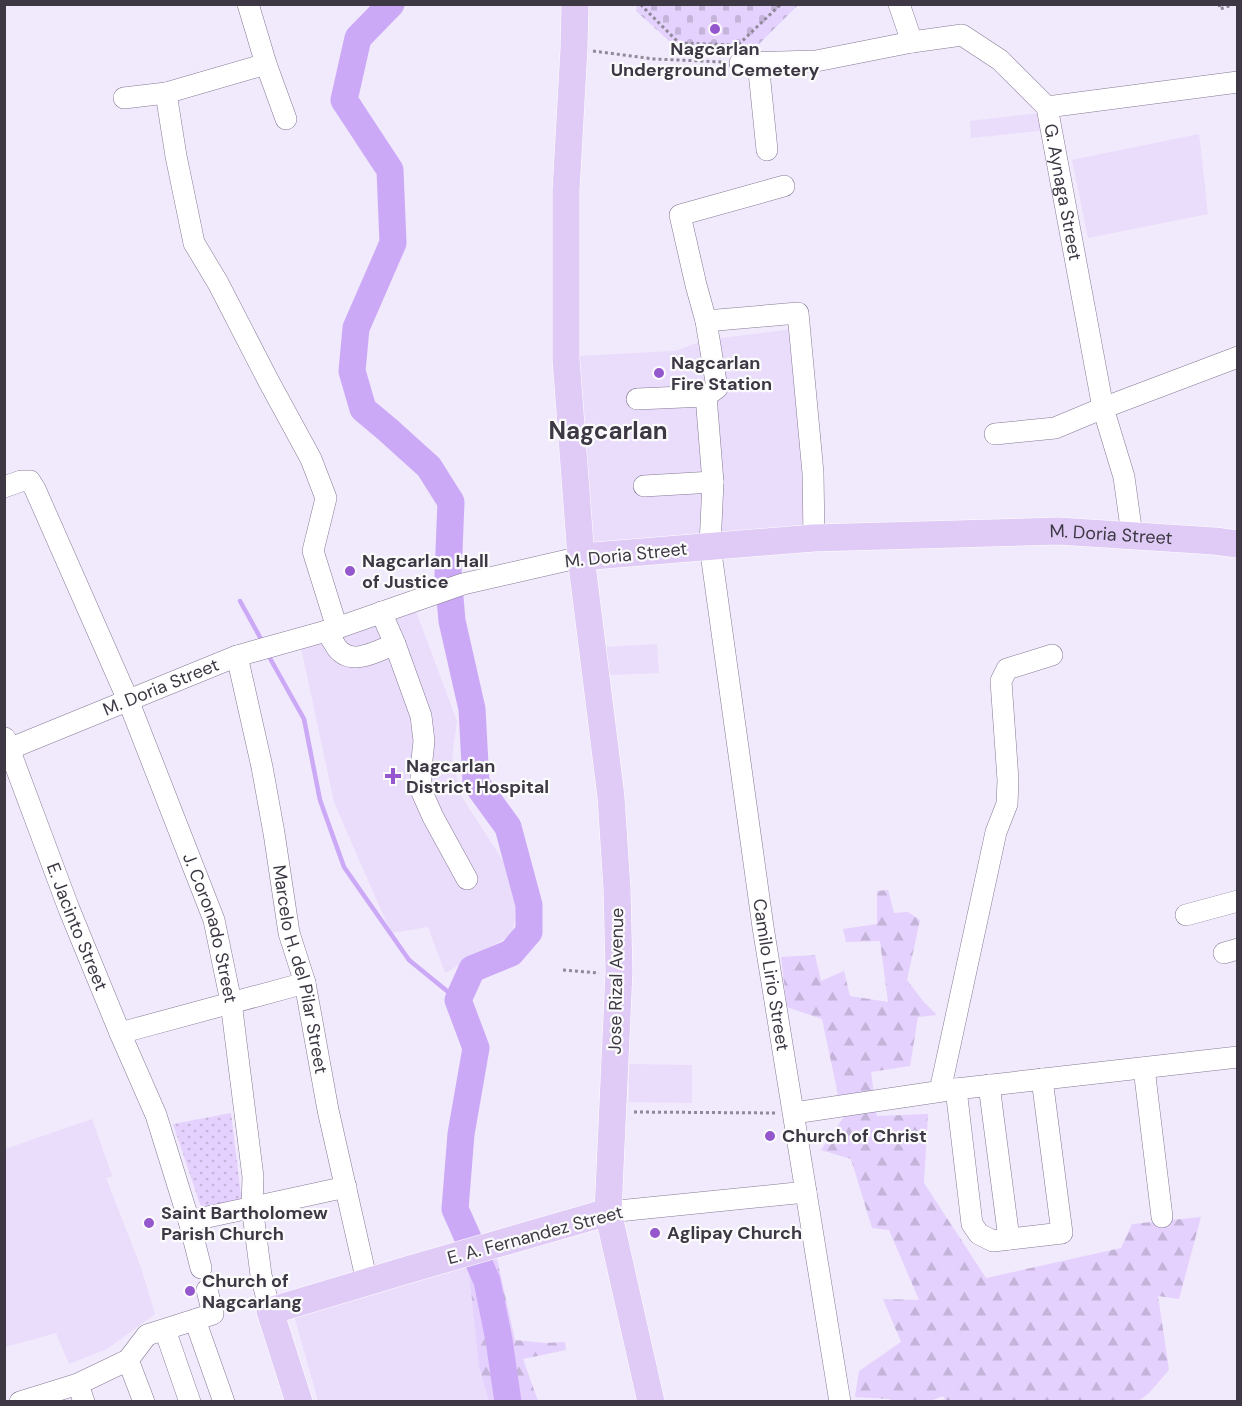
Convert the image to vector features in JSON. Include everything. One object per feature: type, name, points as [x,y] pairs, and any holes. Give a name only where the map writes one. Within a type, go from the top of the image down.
[{"type":"main road","name":"Jose Rizal Avenue","points":[[575,4],[566,191],[566,359],[581,557],[611,797],[617,889],[619,972],[608,1212],[651,1401]]},
{"type":"main road","name":"M. Doria Street","points":[[581,557],[814,538],[1058,531],[1238,544]]},
{"type":"main road","name":"E. A. Fernandez Street","points":[[269,1304],[367,1282],[608,1212]]},
{"type":"main road","name":"J. Coronado Street","points":[[269,1304],[299,1401]]},
{"type":"street","points":[[248,4],[286,119]]},
{"type":"street","points":[[899,4],[912,42]]},
{"type":"street","name":"G. Aynaga Street","points":[[749,63],[816,61],[912,42],[963,35],[1000,60],[1047,107],[1103,408],[1124,477],[1132,535]]},
{"type":"street","points":[[749,63],[767,150]]},
{"type":"street","points":[[124,98],[166,93],[267,64]]},
{"type":"street","points":[[1047,107],[1238,82]]},
{"type":"street","points":[[166,93],[194,243],[218,283],[311,459],[326,498],[313,551],[337,648],[352,658],[361,657],[395,644]]},
{"type":"street","points":[[637,399],[706,396],[717,388],[706,321],[680,214],[784,186]]},
{"type":"street","points":[[706,321],[798,313],[813,473],[814,538]]},
{"type":"street","points":[[995,434],[1055,428],[1238,357]]},
{"type":"street","name":"Camilo Lirio Street","points":[[706,396],[713,482],[710,546],[763,927],[840,1401]]},
{"type":"street","name":"J. Coronado Street","points":[[4,487],[21,481],[30,481],[35,489],[128,700],[214,920],[231,1002],[253,1177],[252,1206],[261,1275],[269,1304]]},
{"type":"street","points":[[644,486],[713,482]]},
{"type":"street","name":"M. Doria Street","points":[[7,744],[128,700],[237,656],[332,629],[464,584],[581,557]]},
{"type":"street","points":[[381,612],[421,716],[424,741],[421,790],[432,817],[467,879]]},
{"type":"street","points":[[1042,1079],[1062,1233],[993,1241],[979,1234],[972,1224],[948,1090],[996,832],[1007,804],[1008,780],[1001,681],[1007,669],[1052,655]]},
{"type":"street","name":"Marcelo H. del Pilar Street","points":[[237,656],[262,767],[289,933],[305,982],[328,1110],[367,1282]]},
{"type":"street","name":"E. Jacinto Street","points":[[7,744],[69,909],[156,1114],[201,1268]]},
{"type":"street","points":[[1186,915],[1238,901]]},
{"type":"street","points":[[120,1032],[305,982]]},
{"type":"street","points":[[794,1113],[948,1090],[1238,1057]]},
{"type":"street","points":[[1144,1068],[1162,1217]]},
{"type":"street","points":[[989,1085],[1009,1239]]},
{"type":"street","points":[[189,1221],[346,1187]]},
{"type":"street","name":"E. A. Fernandez Street","points":[[608,1212],[806,1192]]},
{"type":"street","points":[[207,1290],[204,1317],[224,1401]]},
{"type":"street","points":[[20,1401],[81,1393],[128,1360],[147,1335],[204,1317]]},
{"type":"street","points":[[165,1330],[190,1401]]},
{"type":"street","points":[[128,1360],[144,1401]]},
{"type":"path","points":[[642,4],[679,43],[738,45],[781,4]]},
{"type":"path","points":[[1219,4],[1220,9],[1235,4]]},
{"type":"path","points":[[574,48],[654,59],[749,63]]},
{"type":"path","points":[[563,970],[619,972]]},
{"type":"path","points":[[614,1112],[794,1113]]},
{"type":"path","points":[[204,1317],[269,1304]]},
{"type":"shaded area","points":[[1048,112],[1048,130],[971,138],[970,121]]},
{"type":"shaded area","points":[[1199,134],[1208,214],[1088,238],[1072,160]]},
{"type":"shaded area","points":[[793,329],[809,528],[591,548],[577,356],[675,351],[705,340]]},
{"type":"shaded area","name":"Nagcarlan District Hospital","points":[[414,606],[457,721],[452,756],[461,796],[520,887],[512,934],[445,973],[428,927],[391,933],[334,802],[300,643]]},
{"type":"shaded area","points":[[657,644],[659,673],[609,675],[604,647]]},
{"type":"shaded area","points":[[629,1064],[692,1065],[692,1103],[629,1102]]},
{"type":"shaded area","points":[[92,1119],[112,1176],[106,1178],[141,1268],[155,1314],[107,1349],[69,1364],[56,1333],[5,1347],[5,1149]]},
{"type":"shaded area","points":[[455,1264],[475,1269],[491,1401],[318,1401],[294,1315]]},
{"type":"green space","name":"Nagcarlan Underground Cemetery","points":[[637,4],[798,5],[751,52],[677,48],[636,11]]},
{"type":"green space","points":[[888,890],[894,913],[908,912],[920,920],[907,980],[937,1015],[918,1017],[910,1066],[871,1072],[877,1116],[928,1114],[924,1183],[986,1278],[1121,1248],[1132,1224],[1201,1217],[1179,1299],[1158,1296],[1169,1370],[1149,1393],[1137,1402],[946,1402],[943,1396],[930,1401],[891,1402],[890,1399],[855,1397],[859,1371],[901,1342],[883,1299],[919,1300],[889,1230],[872,1228],[851,1159],[821,1150],[843,1118],[822,1019],[787,1007],[781,957],[815,955],[821,981],[844,971],[850,996],[888,1002],[880,941],[846,942],[843,929],[877,924],[877,891]]},
{"type":"green space","points":[[231,1113],[242,1204],[203,1213],[173,1124]]},
{"type":"green space","points":[[496,1254],[515,1340],[565,1342],[566,1350],[523,1359],[538,1401],[489,1401],[479,1366],[468,1263]]},
{"type":"waterway","points":[[391,4],[358,38],[344,100],[390,170],[393,243],[356,328],[352,371],[363,409],[429,467],[451,502],[448,575],[452,621],[472,709],[476,783],[508,827],[529,905],[529,932],[511,953],[472,969],[458,1000],[476,1048],[461,1134],[455,1209],[487,1281],[508,1402]]},
{"type":"waterway","points":[[240,601],[261,639]]},
{"type":"waterway","points":[[267,653],[304,719],[320,800],[344,867],[409,960],[458,1000]]},
{"type":"place","name":"Nagcarlan Underground Cemetery","points":[[715,29]]},
{"type":"place","name":"Nagcarlan Fire Station","points":[[659,373]]},
{"type":"place","name":"Nagcarlan Hall of Justice","points":[[350,571]]},
{"type":"place","name":"Nagcarlan District Hospital","points":[[393,776]]},
{"type":"place","name":"Church of Christ","points":[[770,1136]]},
{"type":"place","name":"Saint Bartholomew Parish Church","points":[[149,1223]]},
{"type":"place","name":"Aglipay Church","points":[[655,1233]]},
{"type":"place","name":"Church of Nagcarlang","points":[[190,1291]]},
{"type":"district","name":"Nagcarlan","points":[[608,430]]}]
